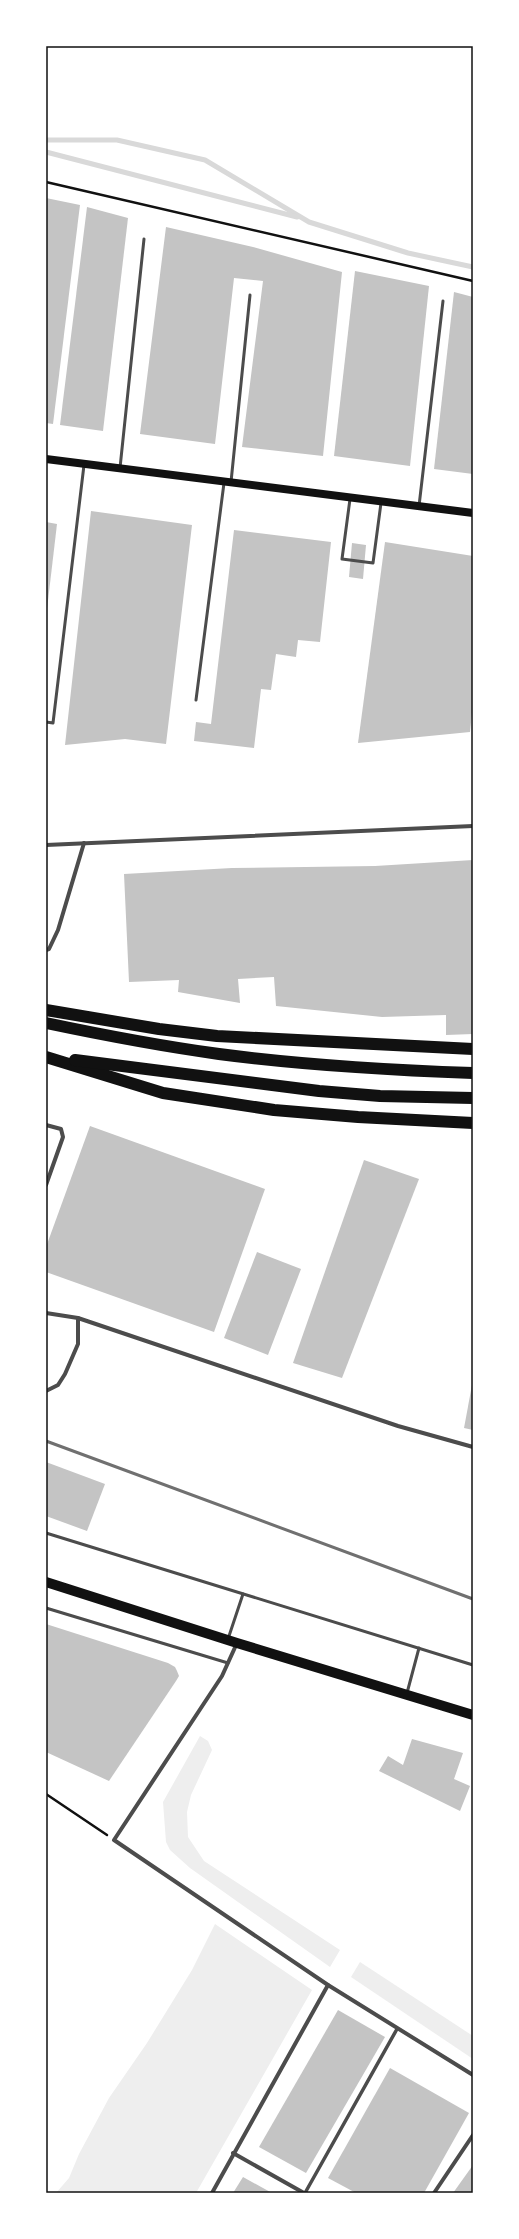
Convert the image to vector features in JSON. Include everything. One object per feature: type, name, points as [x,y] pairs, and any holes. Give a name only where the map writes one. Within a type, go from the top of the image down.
[{"type":"highway","points":[[46,1010],[159,1029],[216,1036],[473,1049]]},
{"type":"highway","points":[[46,1023],[149,1043],[220,1054],[407,1071],[473,1073]]},
{"type":"highway","points":[[46,1057],[319,1091],[380,1096],[473,1098]]},
{"type":"highway","points":[[46,1057],[163,1093],[195,1098],[274,1110],[358,1118],[473,1123]]},
{"type":"main road","points":[[46,459],[473,513]]},
{"type":"main road","points":[[46,1582],[233,1642],[473,1715]]},
{"type":"street","points":[[46,845],[473,826]]},
{"type":"street","points":[[46,950],[49,949],[58,930],[84,843]]},
{"type":"street","points":[[46,1125],[61,1129],[64,1137],[46,1185]]},
{"type":"street","points":[[46,1313],[78,1318],[398,1426],[473,1448]]},
{"type":"street","points":[[46,1391],[58,1385],[65,1374],[78,1344],[78,1318]]},
{"type":"street","points":[[233,1642],[228,1663],[222,1676],[114,1840],[328,1984],[397,2029],[473,2075]]},
{"type":"street","points":[[212,2193],[328,1984]]},
{"type":"street","points":[[233,2153],[305,2193],[397,2029]]},
{"type":"street","points":[[434,2193],[473,2135]]},
{"type":"lane","points":[[120,468],[144,239]]},
{"type":"lane","points":[[196,700],[227,482],[250,295]]},
{"type":"lane","points":[[420,506],[443,301]]},
{"type":"lane","points":[[46,722],[53,723],[84,464]]},
{"type":"lane","points":[[350,497],[342,559],[373,563],[381,501]]},
{"type":"lane","points":[[46,1533],[473,1665]]},
{"type":"lane","points":[[233,1642],[243,1594]]},
{"type":"lane","points":[[46,1608],[228,1663]]},
{"type":"lane","points":[[407,1695],[418,1648]]},
{"type":"path","points":[[46,182],[473,282]]},
{"type":"path","points":[[46,1794],[114,1840]]},
{"type":"shaded area","points":[[200,1736],[208,1741],[212,1750],[191,1795],[187,1812],[188,1837],[204,1861],[340,1950],[330,1967],[190,1868],[170,1850],[166,1842],[163,1802]]},
{"type":"shaded area","points":[[215,1924],[312,1990],[196,2193],[56,2193],[69,2178],[79,2154],[109,2098],[147,2043],[192,1970]]},
{"type":"shaded area","points":[[360,1962],[473,2036],[473,2059],[351,1977]]},
{"type":"building","points":[[46,198],[80,205],[53,424],[46,423]]},
{"type":"building","points":[[87,207],[128,218],[103,431],[60,425]]},
{"type":"building","points":[[166,227],[253,247],[342,272],[323,456],[242,447],[263,281],[234,278],[215,444],[140,434]]},
{"type":"building","points":[[355,271],[429,286],[410,466],[334,456]]},
{"type":"building","points":[[454,292],[473,297],[473,474],[434,469]]},
{"type":"building","points":[[91,511],[192,525],[166,744],[125,739],[65,745]]},
{"type":"building","points":[[46,522],[57,524],[47,609],[46,609]]},
{"type":"building","points":[[234,530],[331,542],[320,642],[298,640],[296,657],[276,654],[271,690],[261,689],[254,748],[194,741],[196,722],[211,724]]},
{"type":"building","points":[[385,542],[473,556],[473,703],[470,732],[358,743]]},
{"type":"building","points":[[352,543],[366,545],[363,579],[349,577]]},
{"type":"building","points":[[473,860],[473,1034],[446,1035],[446,1015],[382,1017],[276,1006],[274,977],[238,979],[240,1003],[178,992],[179,980],[129,982],[124,874],[232,868],[375,866]]},
{"type":"building","points":[[90,1126],[265,1189],[214,1332],[46,1272],[46,1247]]},
{"type":"building","points":[[364,1160],[419,1179],[342,1378],[293,1363]]},
{"type":"building","points":[[257,1252],[301,1269],[268,1355],[224,1338]]},
{"type":"building","points":[[473,1385],[473,1430],[464,1428]]},
{"type":"building","points":[[46,1462],[105,1484],[87,1531],[46,1516]]},
{"type":"building","points":[[46,1624],[168,1663],[175,1667],[177,1671],[179,1676],[176,1681],[109,1781],[46,1752]]},
{"type":"building","points":[[412,1739],[463,1753],[454,1779],[470,1786],[460,1811],[379,1771],[388,1756],[403,1765]]},
{"type":"building","points":[[338,2010],[385,2037],[306,2173],[259,2147]]},
{"type":"building","points":[[390,2068],[469,2113],[424,2193],[356,2193],[328,2178]]},
{"type":"building","points":[[473,2165],[473,2193],[453,2193]]},
{"type":"building","points":[[243,2177],[272,2193],[233,2193]]},
{"type":"waterway","points":[[46,140],[117,140],[205,160],[309,222],[408,253],[473,267]]},
{"type":"waterway","points":[[46,152],[297,217]]},
{"type":"railway","points":[[46,1441],[473,1599]]}]
